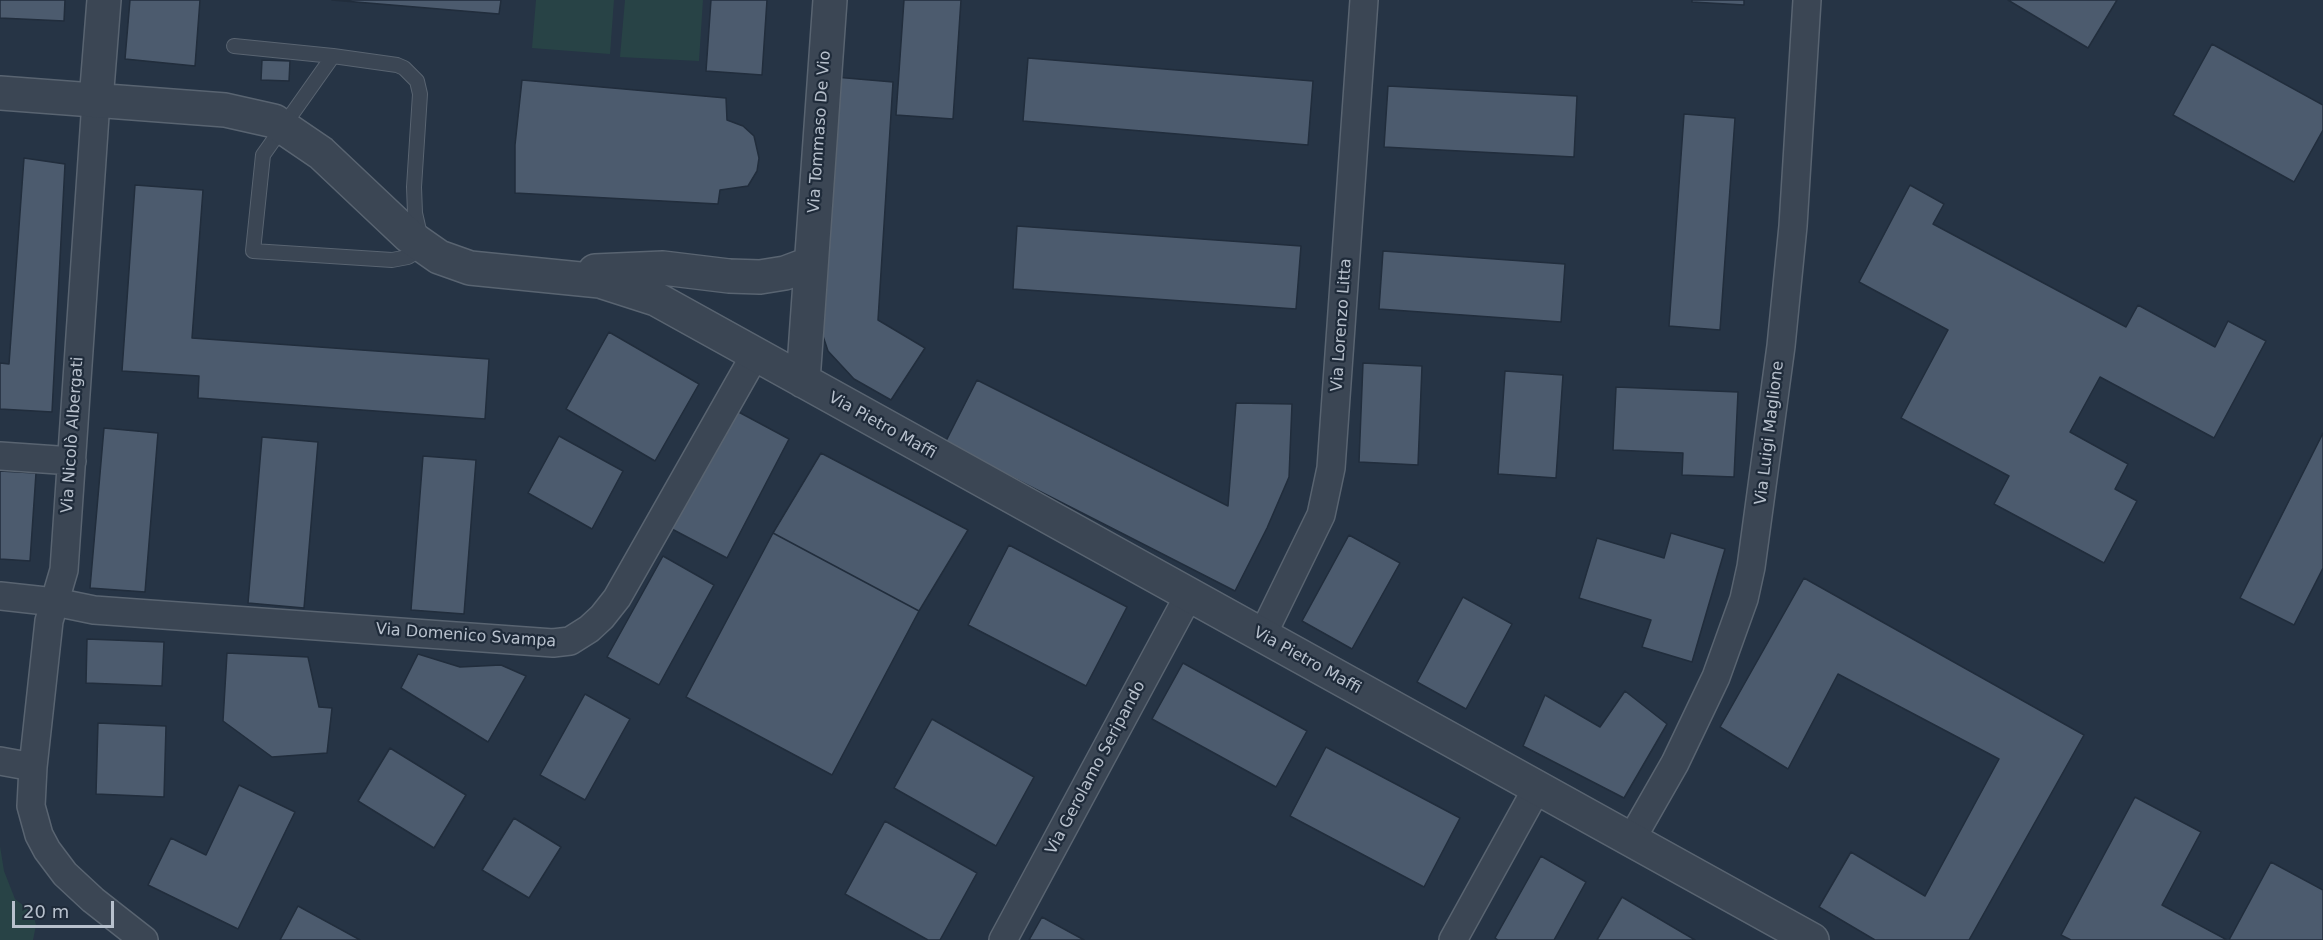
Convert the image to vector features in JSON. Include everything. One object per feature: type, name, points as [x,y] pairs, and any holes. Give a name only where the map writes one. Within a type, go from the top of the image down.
[{"type":"street","points":[[96,101],[104,0]]},
{"type":"street","name":"Via Tommaso De Vio","points":[[803,381],[809,264],[830,0]]},
{"type":"street","name":"Via Lorenzo Litta","points":[[1262,636],[1321,516],[1331,468],[1364,0]]},
{"type":"street","name":"Via Luigi Maglione","points":[[1631,840],[1675,763],[1704,704],[1734,628],[1751,567],[1781,346],[1792,226],[1807,0]]},
{"type":"street","points":[[0,93],[225,110],[256,116],[284,126],[321,153],[423,248],[439,257],[470,268],[555,276],[663,268],[729,276],[760,277],[785,273],[809,264]]},
{"type":"street","name":"Via Nicolò Albergati","points":[[96,101],[64,570],[50,621],[33,767],[32,806],[39,835],[47,850],[70,880],[144,940]]},
{"type":"street","name":"Via Pietro Maffi","points":[[555,276],[600,281],[640,293],[1812,940]]},
{"type":"street","name":"Via Domenico Svampa","points":[[0,596],[117,612],[553,643],[570,641],[589,629],[617,598],[755,355]]},
{"type":"street","points":[[0,456],[72,461]]},
{"type":"street","name":"Via Gerolamo Seripando","points":[[1003,940],[1189,595]]},
{"type":"street","points":[[0,761],[33,767]]},
{"type":"street","points":[[1453,940],[1537,788]]},
{"type":"lane","points":[[234,46],[333,56],[397,65],[404,68],[417,81],[420,94],[414,194],[423,248],[408,257],[392,260],[253,250],[263,155],[333,56]]},
{"type":"green space","points":[[536,0],[614,0],[610,54],[532,48]]},
{"type":"green space","points":[[625,0],[703,0],[699,61],[620,57]]},
{"type":"green space","points":[[0,846],[4,871],[15,899],[33,913],[36,925],[33,940],[0,940]]},
{"type":"building","points":[[0,0],[65,0],[64,21],[0,18]]},
{"type":"building","points":[[130,0],[200,0],[195,66],[125,59]]},
{"type":"building","points":[[332,0],[501,0],[499,14]]},
{"type":"building","points":[[711,0],[767,0],[762,75],[706,71]]},
{"type":"building","points":[[904,0],[961,0],[953,119],[896,115]]},
{"type":"building","points":[[1692,0],[1744,0],[1744,5],[1692,2]]},
{"type":"building","points":[[2008,0],[2117,0],[2088,48]]},
{"type":"building","points":[[2212,44],[2323,105],[2323,130],[2294,182],[2173,115]]},
{"type":"building","points":[[1028,58],[1313,81],[1308,145],[1023,121]]},
{"type":"building","points":[[262,60],[290,61],[289,81],[261,80]]},
{"type":"building","points":[[835,77],[893,82],[878,320],[925,348],[891,400],[854,379],[828,351],[819,324]]},
{"type":"building","points":[[522,80],[726,98],[727,120],[743,126],[754,136],[759,158],[757,171],[748,186],[720,190],[718,204],[515,193],[515,145]]},
{"type":"building","points":[[1388,86],[1577,96],[1574,157],[1384,147]]},
{"type":"building","points":[[1684,114],[1735,118],[1720,330],[1669,326]]},
{"type":"building","points":[[24,158],[65,164],[52,412],[0,409],[0,363],[9,364]]},
{"type":"building","points":[[135,185],[203,190],[192,338],[489,359],[485,419],[198,398],[199,376],[122,371]]},
{"type":"building","points":[[1910,185],[1944,204],[1933,224],[2126,327],[2138,305],[2215,347],[2228,321],[2266,341],[2214,438],[2100,377],[2070,432],[2128,464],[2115,489],[2137,501],[2104,563],[1994,504],[2009,476],[1901,418],[1948,330],[1859,282]]},
{"type":"building","points":[[1017,226],[1301,246],[1296,309],[1013,289]]},
{"type":"building","points":[[1383,251],[1565,264],[1561,322],[1379,309]]},
{"type":"building","points":[[609,332],[699,384],[655,461],[566,409]]},
{"type":"building","points":[[1363,363],[1422,366],[1418,465],[1359,462]]},
{"type":"building","points":[[1505,371],[1563,375],[1556,478],[1498,474]]},
{"type":"building","points":[[977,380],[1228,506],[1236,403],[1292,404],[1289,477],[1267,528],[1235,591],[945,443]]},
{"type":"building","points":[[1616,387],[1738,392],[1734,477],[1682,475],[1683,453],[1613,450]]},
{"type":"building","points":[[733,409],[789,439],[727,558],[670,528]]},
{"type":"building","points":[[104,428],[158,433],[145,592],[90,588]]},
{"type":"building","points":[[2323,433],[2323,568],[2294,625],[2240,598]]},
{"type":"building","points":[[559,436],[623,471],[592,529],[528,493]]},
{"type":"building","points":[[262,437],[318,442],[304,608],[248,603]]},
{"type":"building","points":[[821,453],[968,530],[919,611],[773,533]]},
{"type":"building","points":[[423,456],[476,460],[464,614],[411,610]]},
{"type":"building","points":[[0,471],[36,473],[30,561],[0,559]]},
{"type":"building","points":[[773,533],[919,611],[832,775],[686,697]]},
{"type":"building","points":[[1671,533],[1725,549],[1692,662],[1642,647],[1651,620],[1579,598],[1597,538],[1664,558]]},
{"type":"building","points":[[1349,535],[1400,563],[1352,649],[1302,621]]},
{"type":"building","points":[[1009,545],[1127,607],[1086,686],[968,625]]},
{"type":"building","points":[[663,556],[714,585],[659,685],[607,657]]},
{"type":"building","points":[[1804,578],[2084,735],[1969,940],[1875,940],[1819,907],[1851,852],[1925,896],[1999,759],[1838,674],[1788,769],[1720,727]]},
{"type":"building","points":[[1463,597],[1512,624],[1466,709],[1417,682]]},
{"type":"building","points":[[87,639],[164,642],[162,686],[86,683]]},
{"type":"building","points":[[227,653],[308,657],[319,707],[332,708],[327,753],[272,757],[223,721]]},
{"type":"building","points":[[418,654],[460,667],[501,665],[526,676],[488,742],[401,688]]},
{"type":"building","points":[[1183,663],[1307,731],[1276,787],[1152,719]]},
{"type":"building","points":[[1625,691],[1667,724],[1624,798],[1523,746],[1545,695],[1600,727]]},
{"type":"building","points":[[585,694],[630,719],[585,800],[540,775]]},
{"type":"building","points":[[932,719],[1034,777],[996,846],[894,788]]},
{"type":"building","points":[[98,723],[166,726],[164,797],[96,794]]},
{"type":"building","points":[[1326,747],[1460,818],[1424,887],[1290,816]]},
{"type":"building","points":[[390,748],[466,795],[434,848],[358,801]]},
{"type":"building","points":[[239,785],[295,812],[238,929],[148,885],[171,838],[206,855]]},
{"type":"building","points":[[2135,797],[2201,832],[2162,905],[2227,940],[2071,940],[2061,935]]},
{"type":"building","points":[[514,818],[561,847],[529,898],[482,870]]},
{"type":"building","points":[[885,821],[977,873],[940,940],[928,940],[845,894]]},
{"type":"building","points":[[1541,856],[1586,882],[1554,940],[1498,940],[1495,938]]},
{"type":"building","points":[[2271,862],[2323,890],[2323,940],[2229,940]]},
{"type":"building","points":[[1622,897],[1695,940],[1597,940]]},
{"type":"building","points":[[298,906],[360,940],[280,940]]},
{"type":"building","points":[[1042,917],[1084,940],[1029,940]]}]
